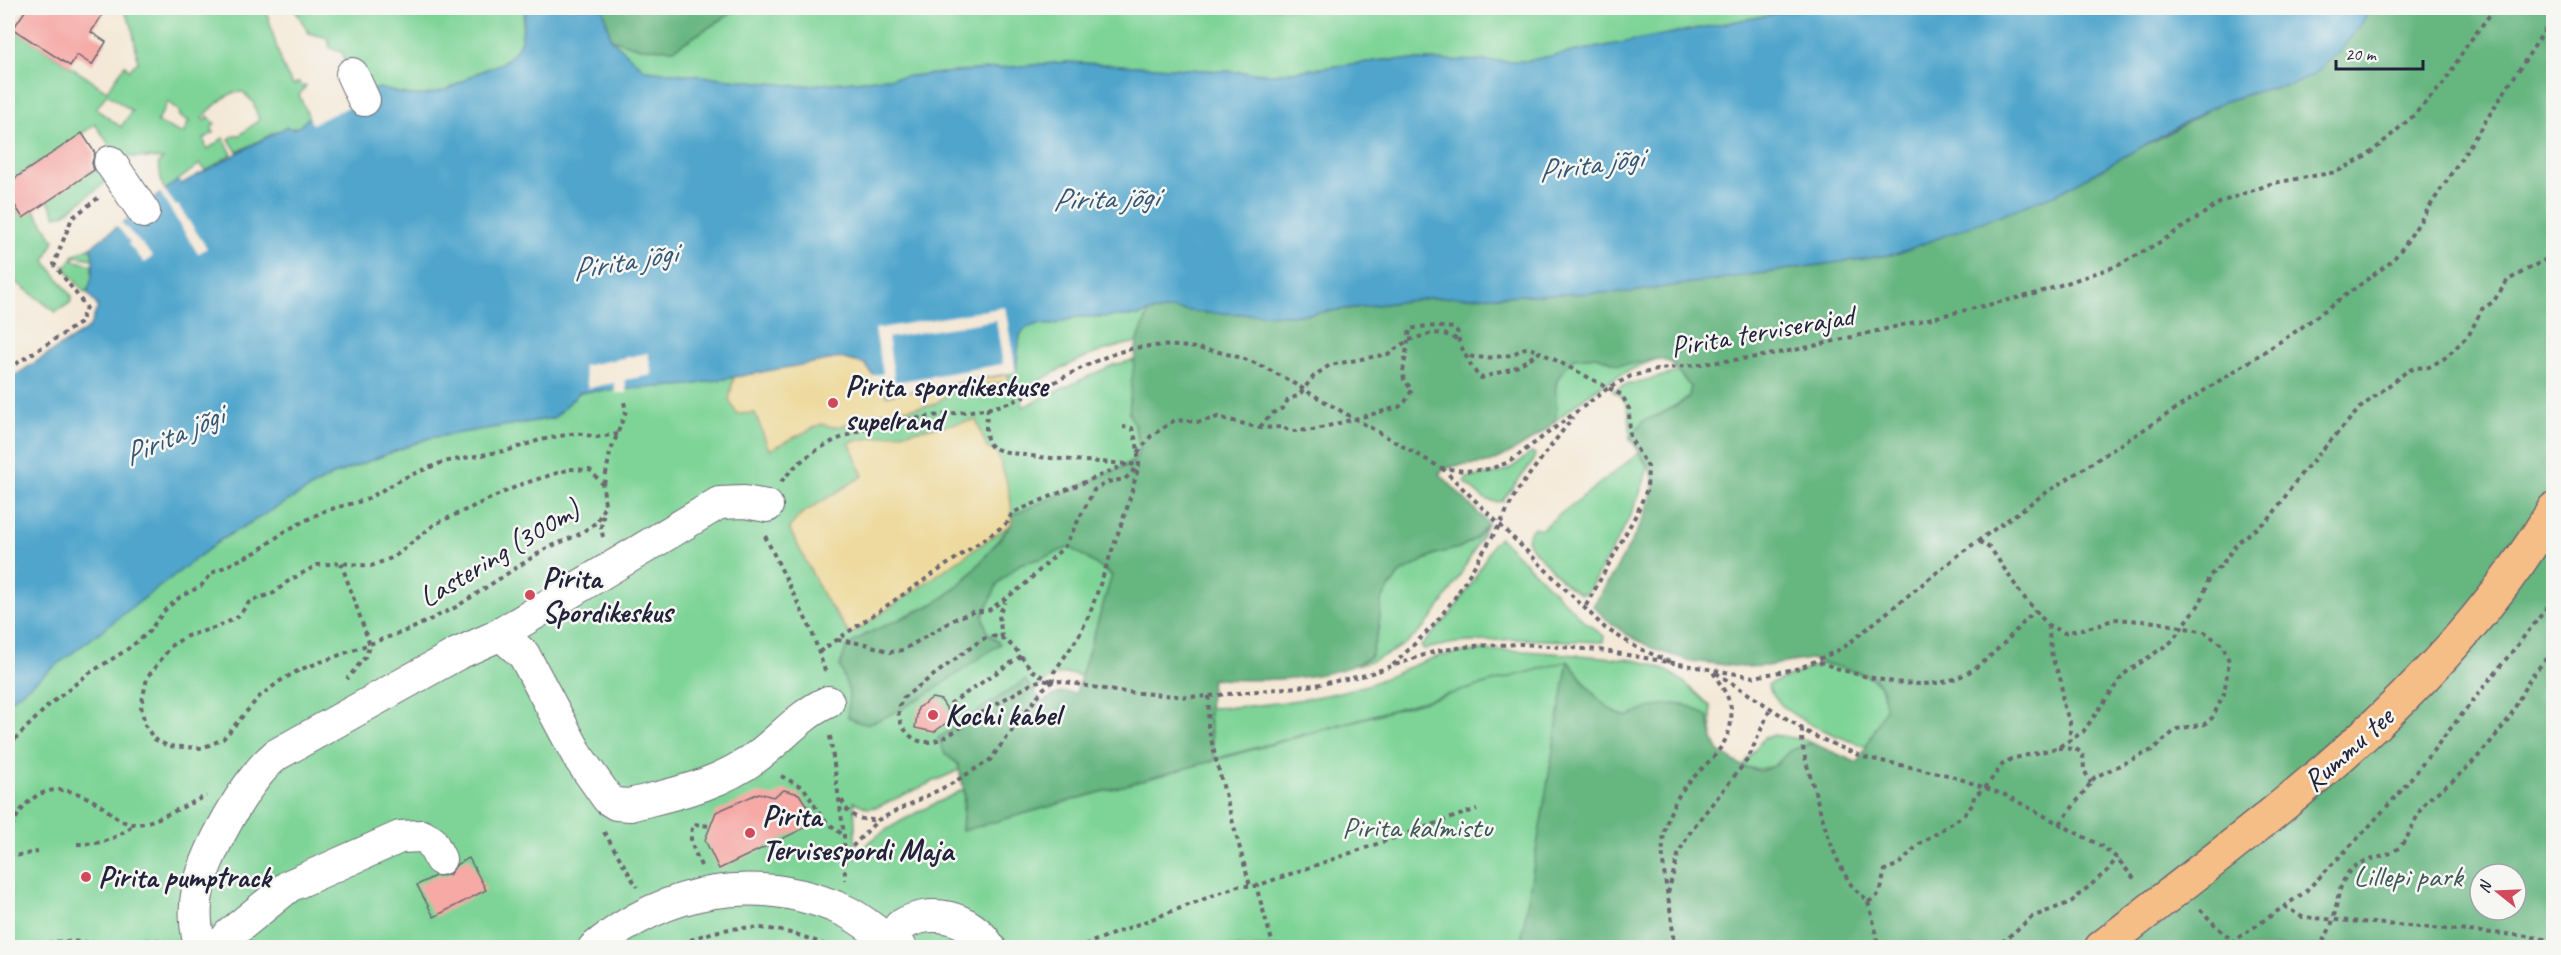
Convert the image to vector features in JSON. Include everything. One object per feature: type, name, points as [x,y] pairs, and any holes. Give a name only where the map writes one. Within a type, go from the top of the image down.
[{"type":"main road","name":"Rummu tee","points":[[2101,948],[2272,815],[2367,735],[2408,695],[2496,592],[2516,567],[2553,509]]},
{"type":"lane","points":[[116,171],[144,212]]},
{"type":"lane","points":[[188,946],[198,937],[196,912],[200,883],[219,837],[254,777],[276,755],[457,654],[496,636],[719,503],[744,502],[767,506]]},
{"type":"lane","points":[[496,636],[506,639],[525,655],[579,758],[608,799],[616,804],[630,805],[716,782],[756,757],[805,714],[828,702]]},
{"type":"lane","points":[[219,948],[229,935],[289,886],[400,837],[422,836],[431,841],[440,859]]},
{"type":"lane","points":[[594,948],[629,923],[664,904],[690,895],[712,891],[775,889],[808,897],[845,910],[900,937],[919,917],[951,918],[979,933],[990,948]]},
{"type":"path","name":"Pirita terviserajad","points":[[767,506],[774,490],[784,477],[803,460],[830,443],[855,432],[890,423],[1002,405],[1022,399],[1106,357],[1136,348],[1155,346],[1179,346],[1239,357],[1304,390],[1441,468],[1481,470],[1509,462],[1607,389],[1631,376],[1661,369],[1758,357],[1806,348],[2034,294],[2116,266],[2162,242],[2221,202],[2273,183],[2336,172],[2367,156],[2412,117],[2444,83],[2467,45],[2495,8]]},
{"type":"path","points":[[1052,682],[1032,670],[1009,642],[992,636],[981,640],[903,698],[899,719],[908,733],[921,741],[941,740],[1033,683],[1042,680],[1052,682],[1135,693],[1188,697],[1209,696],[1316,685],[1366,675],[1436,651],[1472,646],[1521,644],[1599,650],[1713,672],[1754,677],[1771,676],[1818,662],[1843,648],[1979,541],[2044,494],[2298,330],[2391,262],[2404,246],[2553,15]]},
{"type":"path","points":[[8,369],[80,323],[86,307],[54,264],[72,218],[116,171]]},
{"type":"path","points":[[1868,902],[1878,896],[1882,890],[1885,870],[1899,864],[1919,844],[1963,816],[1973,804],[1974,796],[1985,788],[2002,765],[2011,759],[2057,748],[2083,732],[2124,674],[2171,642],[2201,602],[2209,576],[2220,567],[2238,542],[2270,518],[2296,480],[2360,408],[2406,372],[2414,368],[2429,367],[2445,358],[2469,335],[2482,309],[2493,302],[2508,280],[2553,255]]},
{"type":"path","points":[[1138,453],[1151,436],[1175,420],[1199,422],[1218,417],[1260,428],[1283,427],[1290,431],[1313,429],[1388,412],[1406,402],[1412,390],[1404,380],[1403,372],[1410,329],[1437,326],[1455,328],[1476,375],[1481,378],[1514,368],[1540,352]]},
{"type":"path","points":[[1260,428],[1262,422],[1270,414],[1283,408],[1288,400],[1304,390],[1314,376],[1330,365],[1388,354],[1409,340],[1442,333],[1459,340]]},
{"type":"path","points":[[1467,355],[1480,358],[1513,354],[1520,348],[1540,352],[1622,395],[1629,410],[1630,438],[1648,467],[1647,489],[1619,548],[1584,609]]},
{"type":"path","points":[[603,485],[610,453],[626,411],[624,402]]},
{"type":"path","points":[[988,408],[986,430],[989,445],[996,450],[1016,455],[1138,465]]},
{"type":"path","points":[[1391,667],[1434,625],[1456,596],[1499,526],[1517,490],[1578,411]]},
{"type":"path","points":[[845,854],[878,820],[951,784],[990,760],[1043,689],[1052,682],[1054,672],[1079,636],[1090,614],[1128,505],[1138,465],[1138,453],[1132,428],[1123,427]]},
{"type":"path","points":[[8,746],[64,693],[147,634],[165,610],[180,597],[201,586],[212,573],[256,552],[287,530],[324,511],[365,500],[406,477],[443,462],[509,450],[540,440],[576,433],[597,437],[618,434]]},
{"type":"path","points":[[819,652],[999,529],[1008,522],[1011,513],[1127,464]]},
{"type":"path","points":[[837,640],[891,652],[903,650],[957,618],[972,612],[989,610],[1005,601],[1045,567],[1065,546],[1094,490],[1108,482],[1125,479],[1138,465]]},
{"type":"path","points":[[1441,468],[1605,628],[1636,647],[1676,665]]},
{"type":"path","name":"Lastering (300m)","points":[[570,469],[590,470],[603,485],[605,505],[597,522],[578,535],[545,549],[456,607],[413,628],[299,670],[260,697],[224,739],[202,748],[168,746],[154,739],[146,725],[141,706],[147,678],[172,645],[187,636],[217,627],[238,617],[250,602],[274,593],[317,565],[341,563],[371,566],[394,556],[435,524],[522,484],[570,469]]},
{"type":"path","points":[[767,506],[763,522],[765,535],[825,669],[831,755],[839,793],[844,835],[845,910]]},
{"type":"path","points":[[1979,541],[1991,549],[2017,588],[2048,625],[2064,633],[2100,625],[2114,619],[2156,622],[2205,632],[2223,646],[2229,661],[2224,694],[2212,718],[2205,724],[2177,729],[2152,750],[2095,777],[2060,824]]},
{"type":"path","points":[[337,720],[332,710],[334,699],[365,657],[370,645],[341,563]]},
{"type":"path","points":[[2224,948],[2305,892],[2400,792],[2553,599]]},
{"type":"path","points":[[1002,638],[999,615],[1005,601]]},
{"type":"path","points":[[1818,662],[1901,682],[1936,684],[1960,677],[1983,662],[2036,610]]},
{"type":"path","points":[[2048,625],[2052,657],[2061,681],[2063,704],[2070,722],[2070,741]]},
{"type":"path","points":[[2317,948],[2328,935],[2335,920],[2339,895],[2349,873],[2361,863],[2396,850],[2406,839],[2414,818],[2427,801],[2479,756],[2510,719],[2524,689],[2540,665],[2553,651]]},
{"type":"path","points":[[950,704],[1021,656]]},
{"type":"path","points":[[1713,672],[1812,735],[1863,757],[1952,776],[2006,795],[2101,846],[2117,858],[2155,905]]},
{"type":"path","points":[[1673,948],[1664,870],[1664,835],[1672,808],[1684,788],[1719,752],[1730,731],[1731,707],[1713,672]]},
{"type":"path","points":[[1209,696],[1208,726],[1250,886]]},
{"type":"path","points":[[1667,896],[1679,852],[1692,829],[1748,759],[1771,707]]},
{"type":"path","points":[[1802,728],[1802,745],[1807,770],[1827,835],[1853,887],[1868,902],[1877,934],[1878,948]]},
{"type":"path","points":[[2057,748],[2076,749],[2083,754],[2084,770],[2091,783]]},
{"type":"path","points":[[77,844],[95,844],[114,839],[135,825],[149,821],[236,781],[254,777]]},
{"type":"path","points":[[790,781],[804,788],[822,818],[844,835]]},
{"type":"path","points":[[8,835],[14,818],[30,799],[44,792],[60,789],[79,794],[122,821],[135,825]]},
{"type":"path","points":[[839,793],[851,816],[860,820],[878,820]]},
{"type":"path","points":[[1076,948],[1238,886],[1256,886],[1477,809]]},
{"type":"path","points":[[694,849],[690,838],[694,824],[710,826]]},
{"type":"path","points":[[603,829],[639,890]]},
{"type":"path","points":[[8,857],[38,852]]},
{"type":"path","points":[[1995,948],[2032,917],[2071,902],[2107,871],[2117,858]]},
{"type":"path","points":[[1256,886],[1274,948]]},
{"type":"path","points":[[2180,886],[2216,926],[2240,948]]},
{"type":"path","points":[[2284,906],[2302,917],[2528,936],[2553,941]]},
{"type":"path","points":[[674,948],[714,931],[755,927],[786,931],[832,948]]},
{"type":"path","points":[[30,948],[48,941],[108,944],[137,939],[164,940],[188,946]]},
{"type":"green space","points":[[122,8],[265,8],[288,76],[293,85],[299,82],[301,86],[306,86],[299,95],[309,117],[300,126],[274,133],[237,152],[229,139],[240,135],[259,120],[253,102],[243,92],[232,94],[221,100],[202,118],[205,121],[208,116],[215,124],[212,127],[213,133],[204,139],[206,148],[208,149],[223,138],[232,154],[206,171],[200,164],[165,190],[158,164],[163,159],[117,156],[95,124],[72,141],[92,172],[103,165],[106,182],[64,214],[56,216],[48,201],[61,191],[40,161],[8,183],[11,154],[8,145],[8,25],[107,91],[125,65],[129,70],[138,62],[132,26]],"holes":[[[107,94],[132,111],[121,127],[96,109]],[[168,102],[180,112],[179,116],[189,121],[183,134],[157,122]]]},
{"type":"green space","points":[[294,8],[526,9],[521,41],[511,57],[451,88],[434,94],[415,95],[379,88],[374,91],[344,60],[343,53],[330,48],[328,38],[309,33]]},
{"type":"green space","points":[[603,8],[740,8],[674,49],[641,48],[611,39]]},
{"type":"green space","points":[[740,8],[1806,8],[1525,61],[1384,60],[1273,74],[1066,62],[799,86],[645,70],[611,39],[641,48],[674,49]]},
{"type":"green space","name":"Lillepi park","points":[[2371,8],[2553,8],[2553,947],[1520,947],[1568,661],[962,831],[965,795],[958,764],[945,754],[938,738],[1025,680],[1043,703],[1058,694],[1076,693],[1112,575],[1070,547],[1020,564],[998,583],[983,616],[987,632],[1000,644],[903,709],[870,723],[859,722],[848,717],[849,692],[840,666],[846,648],[880,627],[930,606],[961,583],[979,565],[1011,525],[1012,515],[1135,460],[1140,448],[1134,423],[1129,414],[1131,386],[1137,342],[1149,312],[1173,309],[1209,313],[1300,315],[1429,298],[1630,292],[1896,254],[2164,136],[2220,103],[2262,90],[2291,85],[2362,23]],"holes":[[[1597,356],[1619,365],[1657,359],[1670,362],[1691,387],[1688,399],[1643,421],[1630,438],[1652,474],[1652,492],[1640,525],[1593,606],[1626,634],[1656,650],[1691,661],[1743,667],[1767,666],[1810,659],[1873,677],[1883,690],[1885,709],[1858,763],[1812,743],[1789,751],[1776,765],[1760,771],[1742,766],[1719,752],[1712,738],[1708,717],[1696,709],[1684,705],[1667,704],[1642,710],[1628,717],[1619,714],[1594,695],[1568,661],[1215,759],[1209,719],[1212,679],[1251,680],[1316,675],[1355,665],[1371,656],[1379,626],[1381,600],[1399,574],[1435,554],[1459,548],[1475,539],[1488,523],[1439,473],[1457,466],[1493,461],[1539,434],[1551,425],[1556,416],[1556,384],[1559,376],[1574,358]]]},
{"type":"green space","points":[[8,195],[23,217],[34,210],[54,240],[45,261],[72,297],[70,303],[56,312],[8,276]]},
{"type":"green space","points":[[91,247],[93,259],[75,256],[73,260],[92,265],[92,282],[85,293],[63,266],[67,266],[74,255]]},
{"type":"green space","name":"Pirita Spordikeskus","points":[[1149,312],[1137,342],[1105,350],[1076,361],[1020,392],[1023,407],[1113,365],[1135,360],[1129,414],[1134,423],[1140,448],[1135,460],[1011,524],[974,571],[941,600],[905,616],[847,648],[840,666],[849,692],[848,717],[868,723],[913,701],[1000,644],[987,632],[983,616],[998,583],[1020,564],[1070,547],[1112,576],[1081,676],[1061,674],[1049,678],[1034,692],[1025,681],[945,754],[958,764],[959,770],[877,807],[868,808],[854,802],[856,857],[876,837],[890,828],[964,789],[962,831],[1215,760],[1208,708],[1266,704],[1323,696],[1371,684],[1434,658],[1463,652],[1518,651],[1622,659],[1661,668],[1677,677],[1711,707],[1712,738],[1708,717],[1692,707],[1667,704],[1642,710],[1628,717],[1618,714],[1609,709],[1595,695],[1568,662],[1520,947],[8,948],[8,702],[222,539],[333,475],[429,438],[554,418],[580,392],[690,385],[840,358],[1016,368],[1020,335],[1026,328],[1037,324],[1052,325],[1076,317],[1140,316]]},
{"type":"green space","points":[[1597,356],[1627,364],[1657,359],[1601,386],[1552,424],[1555,413],[1556,386],[1560,374],[1574,358]]},
{"type":"green space","points":[[1678,372],[1691,387],[1688,398],[1661,414],[1643,421],[1630,438],[1630,418],[1627,405],[1613,391],[1622,386]]},
{"type":"green space","points":[[1531,453],[1535,454],[1533,462],[1502,501],[1486,499],[1465,482],[1466,478],[1500,473]]},
{"type":"green space","points":[[1639,453],[1648,467],[1637,500],[1622,532],[1587,593],[1580,594],[1566,585],[1531,547],[1527,540],[1529,533],[1534,527],[1541,529]]},
{"type":"green space","points":[[1488,523],[1455,583],[1424,627],[1394,651],[1356,666],[1371,656],[1379,626],[1381,600],[1399,574],[1436,554],[1459,548],[1475,539]]},
{"type":"green space","points":[[1500,538],[1583,620],[1604,636],[1603,642],[1514,639],[1455,643],[1424,649],[1421,646],[1451,614],[1472,583],[1494,542]]},
{"type":"green space","points":[[1823,663],[1865,675],[1880,687],[1884,696],[1884,713],[1867,747],[1825,731],[1796,716],[1774,697],[1768,685]]},
{"type":"green space","points":[[1774,735],[1812,743],[1800,747],[1773,766],[1755,768],[1742,766],[1764,738]]},
{"type":"sand","name":"Pirita spordikeskuse supelrand","points":[[840,358],[865,364],[887,395],[1009,374],[1007,382],[953,391],[933,405],[885,412],[841,426],[821,424],[769,450],[755,413],[737,414],[729,400],[734,376]]},
{"type":"sand","points":[[976,420],[987,448],[997,453],[1003,470],[1010,497],[1011,524],[850,635],[824,597],[789,528],[801,514],[863,476],[849,442]]},
{"type":"water","name":"Pirita jõgi","points":[[526,8],[603,8],[611,39],[645,70],[799,86],[1066,62],[1273,74],[1384,60],[1525,61],[1806,8],[2371,8],[2339,52],[2312,76],[2291,85],[2262,90],[2220,103],[2059,193],[1896,254],[1630,292],[1429,298],[1300,315],[1209,313],[1173,309],[1149,312],[1140,316],[1076,317],[1052,325],[1038,324],[1026,328],[1020,335],[1016,372],[887,395],[865,364],[840,358],[690,385],[580,392],[554,418],[429,438],[333,475],[222,539],[8,702],[8,380],[89,328],[98,307],[87,292],[93,270],[91,247],[178,180],[181,184],[286,127],[294,129],[309,117],[379,88],[408,95],[425,95],[449,89],[475,74],[504,62],[515,52],[521,40]]},
{"type":"pier","points":[[347,96],[351,106],[312,124],[308,114]]},
{"type":"pier","points":[[163,188],[176,206],[178,205],[207,248],[198,254],[159,191]]},
{"type":"pier","points":[[120,221],[153,256],[145,263],[128,244],[130,242],[116,225]]},
{"type":"pier","points":[[1005,307],[1016,372],[887,395],[885,385],[877,386],[871,376],[883,373],[875,329]],"holes":[[[996,320],[1003,364],[895,382],[888,338]]]},
{"type":"pier","points":[[648,353],[652,375],[625,380],[627,393],[616,393],[614,383],[588,388],[583,366]]},
{"type":"building","points":[[27,8],[107,8],[91,32],[106,42],[92,65],[77,55],[70,66],[13,29]]},
{"type":"building","points":[[82,133],[95,153],[92,163],[94,170],[23,218],[8,195],[8,183]]},
{"type":"building","name":"Kochi kabel","points":[[932,698],[941,700],[953,718],[934,732],[915,728],[918,708]]},
{"type":"building","name":"Pirita Tervisespordi Maja","points":[[784,790],[799,794],[817,822],[719,869],[705,840],[716,812],[759,793],[773,797]]},
{"type":"building","points":[[469,858],[486,890],[434,917],[417,885],[435,876],[449,875],[457,864]]},
{"type":"place","name":"Pirita spordikeskuse supelrand","points":[[833,403]]},
{"type":"place","name":"Pirita Spordikeskus","points":[[530,595]]},
{"type":"place","name":"Kochi kabel","points":[[933,715]]},
{"type":"place","name":"Pirita Tervisespordi Maja","points":[[750,833]]},
{"type":"place","name":"Pirita pumptrack","points":[[86,877]]},
{"type":"park label","name":"Pirita kalmistu","points":[[1417,827]]}]
